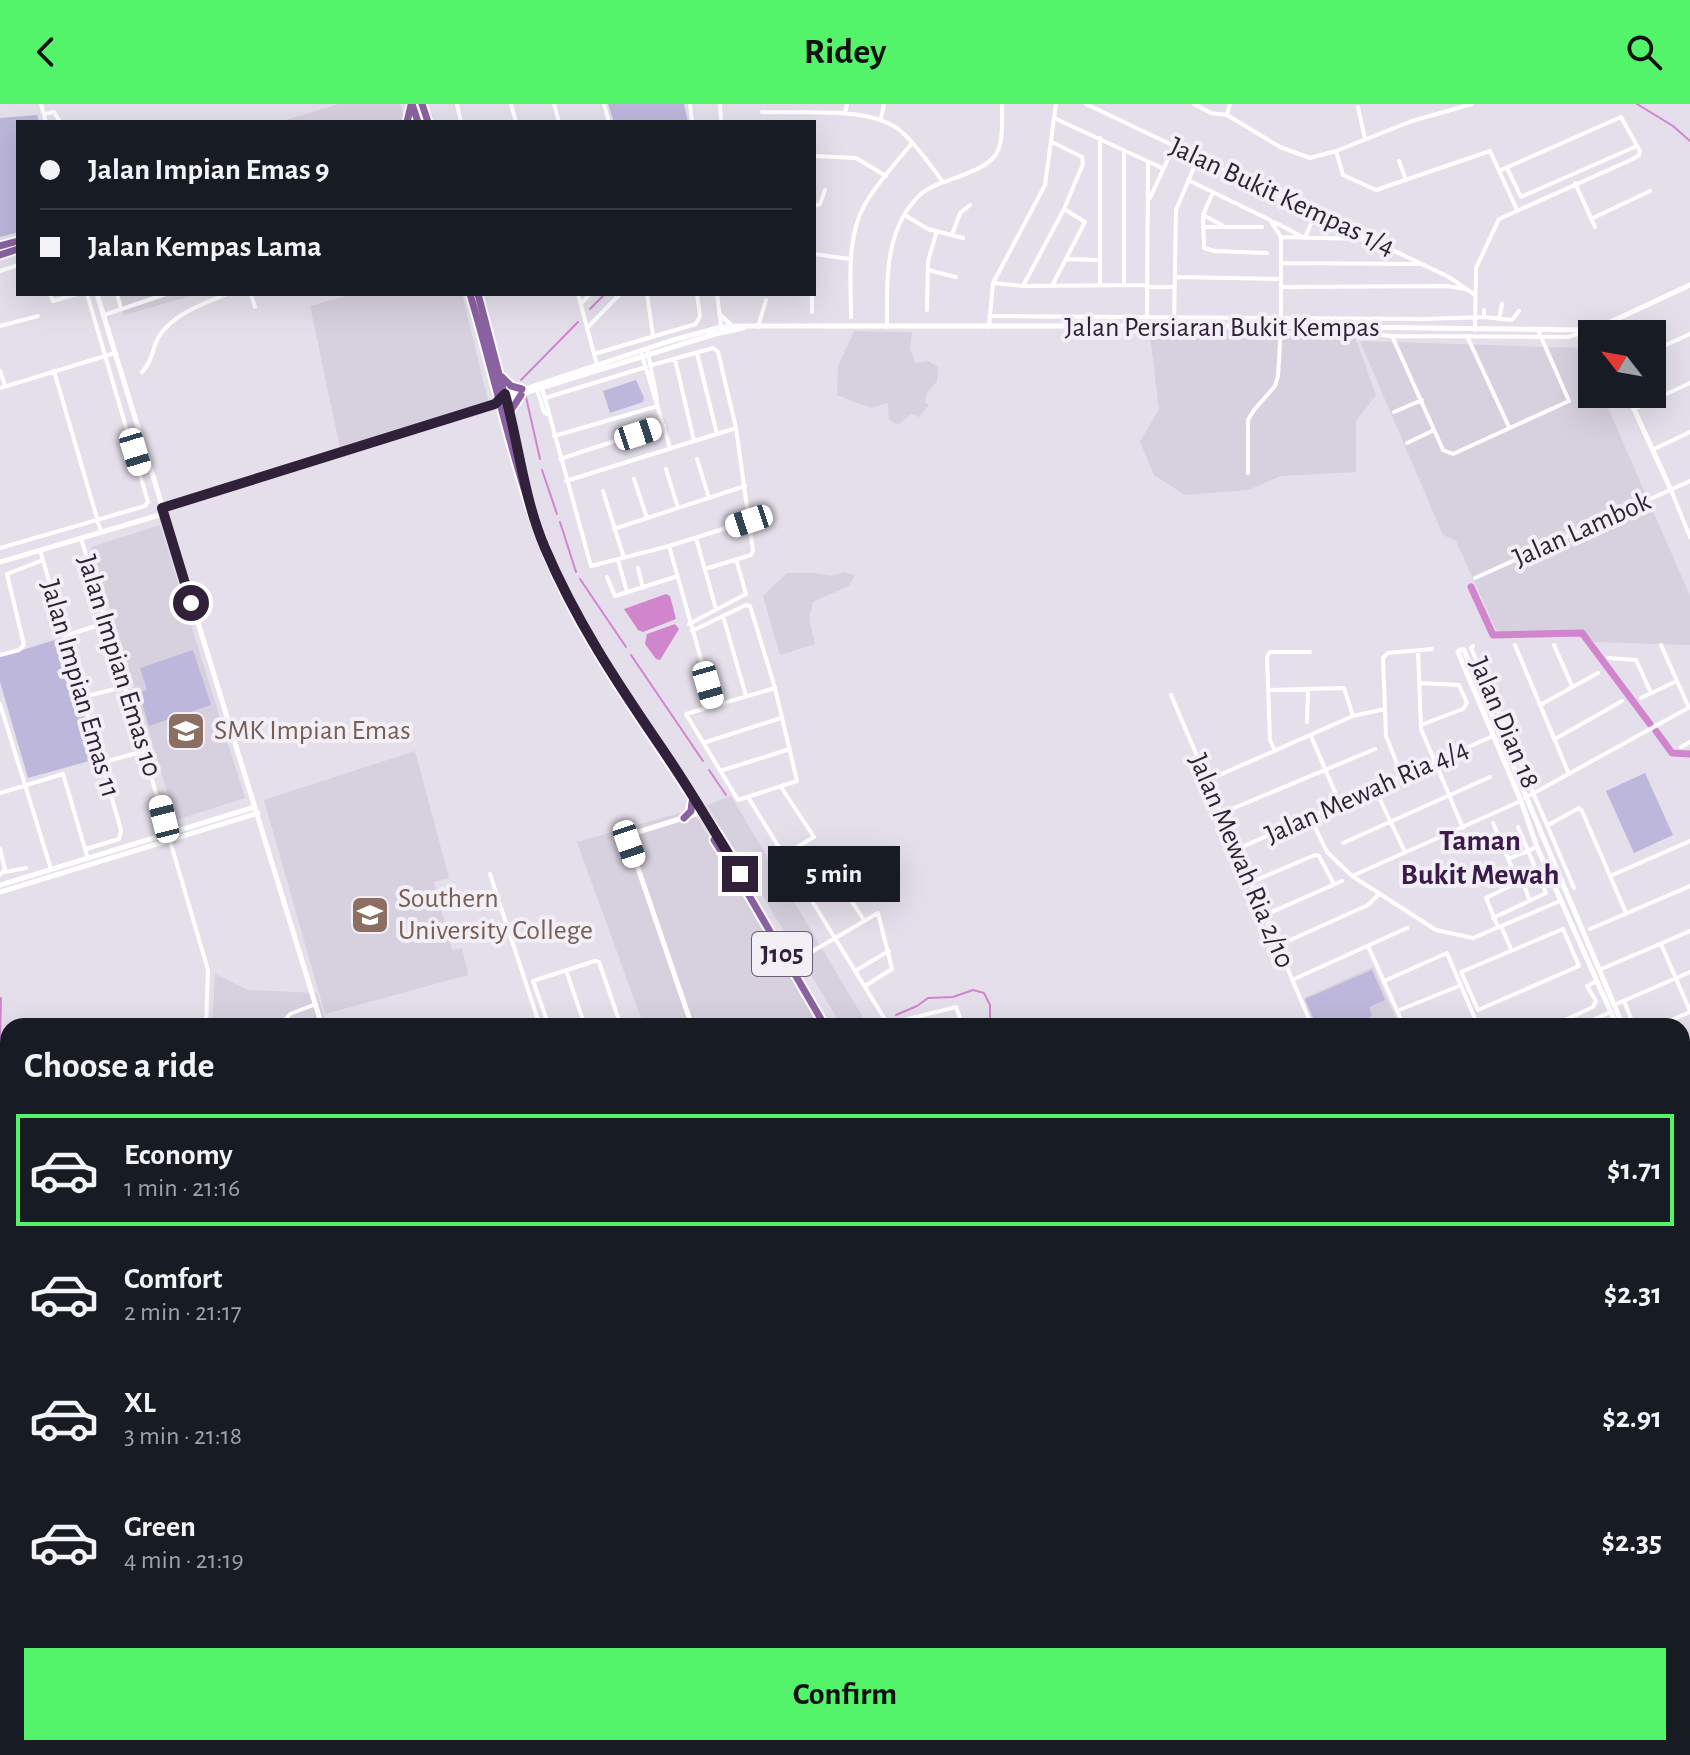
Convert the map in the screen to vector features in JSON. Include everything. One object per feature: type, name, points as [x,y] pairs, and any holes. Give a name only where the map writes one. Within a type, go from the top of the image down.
[{"type":"main road","name":"J105","points":[[471,296],[509,413],[518,462]]},
{"type":"main road","name":"J105","points":[[479,296],[518,462],[536,523],[568,599],[611,673],[740,874],[741,882],[820,1018]]},
{"type":"main road","points":[[499,372],[508,384],[522,392],[509,413]]},
{"type":"main road","name":"J105","points":[[653,735],[701,813]]},
{"type":"main road","points":[[684,818],[691,811],[692,802]]},
{"type":"main road","points":[[770,933],[786,956],[801,958]]},
{"type":"main road","points":[[801,958],[796,969],[802,989]]},
{"type":"street","points":[[41,104],[46,120]]},
{"type":"street","points":[[808,104],[809,114]]},
{"type":"street","points":[[845,113],[847,104]]},
{"type":"street","points":[[881,118],[884,104]]},
{"type":"street","points":[[887,327],[888,263],[899,225],[921,194],[943,182],[974,172],[991,160],[1000,145],[1002,104]]},
{"type":"street","points":[[989,327],[993,283],[1045,185],[1056,104]]},
{"type":"street","name":"Jalan Bukit Kempas 1/4","points":[[1086,104],[1423,264],[1475,295]]},
{"type":"street","points":[[1194,104],[1211,113],[1227,115],[1299,156],[1310,158],[1412,121],[1472,104]]},
{"type":"street","points":[[1227,115],[1230,104]]},
{"type":"street","points":[[1358,107],[1365,139]]},
{"type":"street","points":[[762,112],[845,113],[881,118],[904,133],[943,182]]},
{"type":"street","points":[[44,114],[57,113],[59,120]]},
{"type":"street","points":[[1475,330],[1476,268],[1499,219],[1639,155],[1621,117],[1501,170]]},
{"type":"street","points":[[1054,118],[1162,168]]},
{"type":"street","points":[[1100,138],[1100,285]]},
{"type":"street","points":[[1023,286],[1064,209],[1083,160],[1052,142]]},
{"type":"street","points":[[851,317],[850,259],[861,212],[912,143]]},
{"type":"street","points":[[1148,204],[1174,146]]},
{"type":"street","points":[[1507,168],[1521,197],[1637,146]]},
{"type":"street","points":[[1124,150],[1124,285]]},
{"type":"street","points":[[1336,151],[1343,175],[1366,187],[1379,189],[1486,150],[1492,153],[1501,170],[1517,210]]},
{"type":"street","points":[[816,156],[856,158],[886,176]]},
{"type":"street","points":[[1174,326],[1176,210],[1198,158]]},
{"type":"street","points":[[1399,161],[1406,180]]},
{"type":"street","points":[[1147,317],[1148,162]]},
{"type":"street","points":[[1188,180],[1305,238]]},
{"type":"street","points":[[1575,183],[1595,227]]},
{"type":"street","points":[[816,205],[820,204],[825,190]]},
{"type":"street","points":[[1591,219],[1650,191]]},
{"type":"street","points":[[1213,192],[1203,215],[1203,245],[1207,250],[1267,253]]},
{"type":"street","points":[[952,235],[960,213],[970,205]]},
{"type":"street","points":[[1052,286],[1085,222],[1064,209]]},
{"type":"street","points":[[1305,238],[1315,214]]},
{"type":"street","points":[[1203,215],[1225,227]]},
{"type":"street","points":[[906,216],[937,231],[963,238]]},
{"type":"street","points":[[1248,473],[1248,420],[1275,386],[1281,327],[1281,237],[1270,220]]},
{"type":"street","points":[[1203,227],[1262,227]]},
{"type":"street","points":[[1340,239],[1346,228]]},
{"type":"street","points":[[927,310],[928,270],[937,231]]},
{"type":"street","points":[[1281,237],[1367,238]]},
{"type":"street","points":[[816,254],[850,259]]},
{"type":"street","points":[[1397,263],[1401,254]]},
{"type":"street","points":[[1066,259],[1099,260]]},
{"type":"street","points":[[1281,263],[1423,264]]},
{"type":"street","points":[[928,270],[956,277]]},
{"type":"street","points":[[1175,277],[1281,279]]},
{"type":"street","points":[[1447,286],[1449,277]]},
{"type":"street","points":[[993,283],[1174,287]]},
{"type":"street","name":"Jalan Persiaran Bukit Kempas","points":[[1621,320],[1690,285]]},
{"type":"street","points":[[1281,287],[1447,286],[1467,289]]},
{"type":"street","points":[[51,296],[53,301],[70,296]]},
{"type":"street","points":[[0,548],[145,506],[149,498],[88,296]]},
{"type":"street","points":[[98,296],[320,1018]]},
{"type":"street","points":[[118,296],[121,308]]},
{"type":"street","points":[[104,315],[160,296]]},
{"type":"street","points":[[142,372],[150,363],[159,336],[171,323],[198,305],[222,296]]},
{"type":"street","points":[[252,296],[255,307]]},
{"type":"street","points":[[578,296],[598,366]]},
{"type":"street","points":[[580,304],[588,296]]},
{"type":"street","points":[[587,328],[618,296]]},
{"type":"street","points":[[647,296],[653,336]]},
{"type":"street","points":[[594,354],[696,324],[700,316],[697,296]]},
{"type":"street","points":[[717,296],[722,330]]},
{"type":"street","points":[[812,296],[812,312]]},
{"type":"street","points":[[758,327],[766,300]]},
{"type":"street","points":[[1499,319],[1502,304]]},
{"type":"street","points":[[1484,310],[1484,317]]},
{"type":"street","points":[[989,316],[1484,317],[1512,320],[1519,311]]},
{"type":"street","points":[[720,315],[733,326]]},
{"type":"street","points":[[0,326],[38,316]]},
{"type":"street","name":"Jalan Persiaran Bukit Kempas","points":[[504,398],[733,326],[1578,330]]},
{"type":"street","name":"Jalan Persiaran Bukit Kempas","points":[[722,330],[745,327]]},
{"type":"street","points":[[1357,329],[1392,336],[1540,338],[1578,335]]},
{"type":"street","points":[[1392,336],[1443,450],[1453,454],[1569,401],[1538,330]]},
{"type":"street","points":[[1666,345],[1690,334]]},
{"type":"street","points":[[1467,336],[1509,427]]},
{"type":"street","points":[[545,398],[713,348],[718,352],[736,428],[753,554],[705,569]]},
{"type":"street","points":[[645,352],[670,448]]},
{"type":"street","points":[[0,371],[2,387],[115,353]]},
{"type":"street","points":[[697,353],[717,434]]},
{"type":"street","points":[[675,359],[694,441]]},
{"type":"street","name":"Jalan Persiaran Bukit Kempas","points":[[522,392],[598,366]]},
{"type":"street","points":[[54,371],[101,532]]},
{"type":"street","points":[[1690,383],[1634,409],[1690,537]]},
{"type":"street","points":[[539,388],[545,398],[547,414]]},
{"type":"street","points":[[539,388],[591,566],[749,521]]},
{"type":"street","points":[[0,562],[495,404],[504,398]]},
{"type":"street","points":[[1394,412],[1422,400]]},
{"type":"street","points":[[554,436],[658,406]]},
{"type":"street","points":[[560,459],[664,425]]},
{"type":"street","points":[[566,481],[736,428]]},
{"type":"street","points":[[1407,443],[1434,430]]},
{"type":"street","points":[[1652,450],[1690,432]]},
{"type":"street","points":[[697,459],[709,498]]},
{"type":"street","points":[[666,469],[678,508]]},
{"type":"street","points":[[634,479],[647,518]]},
{"type":"street","name":"Jalan Lambok","points":[[1475,578],[1690,481]]},
{"type":"street","points":[[614,529],[745,486]]},
{"type":"street","points":[[603,491],[627,592]]},
{"type":"street","name":"Jalan Impian Emas 10","points":[[81,538],[208,970],[206,1018]]},
{"type":"street","points":[[696,538],[716,609]]},
{"type":"street","points":[[669,546],[675,577],[714,705]]},
{"type":"street","name":"Jalan Impian Emas 11","points":[[40,550],[122,836],[86,849]]},
{"type":"street","points":[[689,624],[746,592],[736,559]]},
{"type":"street","points":[[0,655],[16,651],[24,645],[7,574],[43,560]]},
{"type":"street","points":[[638,568],[643,588]]},
{"type":"street","points":[[607,577],[615,596],[675,577]]},
{"type":"street","points":[[692,631],[746,605],[750,606],[775,688],[798,779],[738,800],[686,714],[775,688]]},
{"type":"street","points":[[723,616],[746,696]]},
{"type":"street","points":[[65,636],[106,623]]},
{"type":"street","points":[[1515,645],[1569,774]]},
{"type":"street","points":[[1554,645],[1573,687]]},
{"type":"street","points":[[1352,876],[1523,800],[1690,708],[1661,645]]},
{"type":"street","name":"Jalan Dian 18","points":[[1473,646],[1471,648],[1574,888]]},
{"type":"street","points":[[1402,776],[1387,743],[1384,655],[1432,649]]},
{"type":"street","points":[[1418,651],[1421,725],[1463,828]]},
{"type":"street","points":[[1461,651],[1523,800],[1562,879],[1618,1018]]},
{"type":"street","points":[[1275,751],[1270,740],[1268,655],[1270,652],[1310,652]]},
{"type":"street","points":[[1608,658],[1636,660],[1651,693]]},
{"type":"street","points":[[1540,705],[1598,673]]},
{"type":"street","points":[[1641,698],[1677,681]]},
{"type":"street","points":[[1420,683],[1459,685],[1467,703],[1463,709],[1421,725]]},
{"type":"street","points":[[83,697],[124,686]]},
{"type":"street","points":[[1270,690],[1344,688],[1353,716]]},
{"type":"street","points":[[1307,722],[1308,689]]},
{"type":"street","name":"Jalan Mewah Ria 2/10","points":[[1171,695],[1309,1018]]},
{"type":"street","points":[[1555,739],[1622,701]]},
{"type":"street","points":[[0,704],[52,872]]},
{"type":"street","points":[[1206,781],[1353,716],[1385,709]]},
{"type":"street","points":[[703,743],[782,718]]},
{"type":"street","name":"Jalan Mewah Ria 4/4","points":[[1235,850],[1496,735]]},
{"type":"street","points":[[1311,736],[1340,804]]},
{"type":"street","points":[[1681,747],[1690,742]]},
{"type":"street","points":[[720,771],[790,746]]},
{"type":"street","points":[[1220,814],[1375,749]]},
{"type":"street","points":[[101,763],[144,751]]},
{"type":"street","points":[[0,793],[63,774],[88,859]]},
{"type":"street","points":[[1343,843],[1490,777]]},
{"type":"street","points":[[781,787],[814,837],[784,855]]},
{"type":"street","points":[[1375,788],[1405,852]]},
{"type":"street","points":[[748,797],[884,1018]]},
{"type":"street","points":[[1523,800],[1537,847],[1615,1018]]},
{"type":"street","points":[[1548,825],[1581,809],[1626,913]]},
{"type":"street","points":[[0,885],[257,810]]},
{"type":"street","points":[[689,1018],[628,839],[632,834],[701,813]]},
{"type":"street","points":[[1310,817],[1327,852],[1352,876],[1436,930],[1473,938],[1560,901]]},
{"type":"street","points":[[1493,823],[1518,882]]},
{"type":"street","points":[[1493,918],[1544,895],[1546,891],[1518,827]]},
{"type":"street","points":[[0,892],[88,859],[168,838]]},
{"type":"street","points":[[1610,876],[1690,842]]},
{"type":"street","points":[[1509,859],[1537,847]]},
{"type":"street","points":[[0,849],[3,872],[26,868]]},
{"type":"street","points":[[1544,860],[1549,862],[1551,854]]},
{"type":"street","points":[[1249,883],[1315,855],[1319,856],[1334,884]]},
{"type":"street","points":[[490,874],[537,1018]]},
{"type":"street","points":[[1552,882],[1555,875],[1562,879]]},
{"type":"street","points":[[1265,915],[1342,881]]},
{"type":"street","points":[[1511,949],[1493,918],[1486,898],[1518,882],[1523,883],[1530,901]]},
{"type":"street","points":[[1590,929],[1690,886]]},
{"type":"street","points":[[845,891],[864,920]]},
{"type":"street","points":[[1277,946],[1368,905],[1379,894]]},
{"type":"street","points":[[788,965],[873,914],[880,915],[891,970],[865,986]]},
{"type":"street","points":[[1292,980],[1407,928]]},
{"type":"street","points":[[1563,929],[1579,966],[1480,1011],[1461,972],[1511,949],[1563,929]]},
{"type":"street","points":[[1599,970],[1690,931]]},
{"type":"street","points":[[1661,944],[1690,1012]]},
{"type":"street","points":[[1368,946],[1400,1018]]},
{"type":"street","points":[[855,971],[889,951]]},
{"type":"street","points":[[1384,981],[1447,953],[1474,1018]]},
{"type":"street","points":[[546,1018],[533,981],[598,961],[618,1018]]},
{"type":"street","points":[[566,970],[582,1018]]},
{"type":"street","points":[[1614,1005],[1690,972]]},
{"type":"street","points":[[1569,1018],[1593,1007],[1596,1001],[1587,986],[1597,981]]},
{"type":"street","points":[[1397,1011],[1459,986]]},
{"type":"street","points":[[1624,1001],[1631,1018]]},
{"type":"street","points":[[287,1018],[316,1004]]},
{"type":"street","points":[[916,1018],[956,1008],[960,1018]]},
{"type":"street","points":[[1597,1018],[1611,1012]]},
{"type":"shaded area","points":[[339,104],[400,104],[404,120],[286,120]]},
{"type":"shaded area","points":[[608,104],[684,104],[688,120],[613,120]]},
{"type":"shaded area","points":[[37,115],[38,120],[16,120],[16,233],[0,237],[0,118]]},
{"type":"shaded area","points":[[118,296],[191,296],[124,315]]},
{"type":"shaded area","points":[[346,296],[462,296],[490,408],[342,457],[310,306]]},
{"type":"shaded area","points":[[1149,327],[1281,327],[1355,337],[1376,395],[1356,421],[1356,472],[1281,476],[1248,490],[1185,495],[1154,475],[1140,442],[1159,409]]},
{"type":"shaded area","points":[[854,331],[912,332],[910,348],[915,363],[928,361],[938,367],[937,381],[927,393],[925,402],[929,405],[919,417],[911,414],[898,425],[889,419],[888,403],[871,408],[837,395],[838,366]]},
{"type":"shaded area","points":[[1360,341],[1578,348],[1578,408],[1608,408],[1690,596],[1690,645],[1593,642],[1584,631],[1497,632],[1456,541],[1443,535]]},
{"type":"shaded area","points":[[636,380],[643,402],[610,413],[603,391]]},
{"type":"shaded area","points":[[160,525],[245,798],[176,820],[91,547]]},
{"type":"shaded area","points":[[844,572],[855,575],[849,586],[813,602],[809,619],[815,644],[780,655],[763,596],[787,573],[831,576]]},
{"type":"shaded area","points":[[666,594],[670,596],[676,619],[643,632],[638,630],[624,609]]},
{"type":"shaded area","points":[[675,624],[679,629],[660,660],[656,659],[645,644],[647,634]]},
{"type":"shaded area","points":[[61,638],[96,759],[28,778],[0,682],[0,657]]},
{"type":"shaded area","points":[[193,650],[211,705],[149,726],[139,693],[147,690],[140,668]]},
{"type":"shaded area","name":"Southern University College","points":[[415,751],[449,878],[434,882],[452,950],[462,948],[468,975],[325,1014],[264,800]]},
{"type":"shaded area","points":[[1645,773],[1673,835],[1634,853],[1606,791]]},
{"type":"shaded area","points":[[731,796],[863,1018],[837,1018],[707,805]]},
{"type":"shaded area","points":[[690,810],[819,1018],[641,1018],[577,842]]},
{"type":"shaded area","points":[[1373,967],[1395,1018],[1312,1018],[1304,998]]},
{"type":"shaded area","points":[[1372,970],[1385,1000],[1369,1007],[1372,1016],[1368,1018],[1313,1018],[1305,999]]},
{"type":"shaded area","points":[[215,974],[248,990],[317,993],[325,1018],[212,1018]]},
{"type":"waterway","points":[[1637,104],[1673,126],[1690,141]]},
{"type":"waterway","points":[[590,309],[603,296]]},
{"type":"waterway","points":[[521,380],[578,322]]},
{"type":"waterway","points":[[526,397],[540,459]]},
{"type":"waterway","points":[[542,470],[557,514]]},
{"type":"waterway","points":[[560,522],[576,572]]},
{"type":"waterway","points":[[580,579],[626,647]]},
{"type":"waterway","points":[[1471,587],[1493,635],[1582,633],[1650,724]]},
{"type":"waterway","points":[[631,655],[703,761]]},
{"type":"waterway","points":[[1656,731],[1672,753],[1690,754]]},
{"type":"waterway","points":[[709,770],[726,795]]},
{"type":"waterway","points":[[896,1015],[928,998],[953,997],[973,990],[984,993],[990,1005],[990,1018]]},
{"type":"waterway","points":[[0,1018],[1,998]]},
{"type":"place","name":"SMK Impian Emas","points":[[186,731]]},
{"type":"place","name":"Southern University College","points":[[370,915]]},
{"type":"district","name":"Taman Bukit Mewah","points":[[1480,858]]},
{"type":"route","points":[[191,603],[162,508],[495,404],[505,394],[518,462],[536,523],[568,599],[617,683],[658,741],[740,874]]}]
